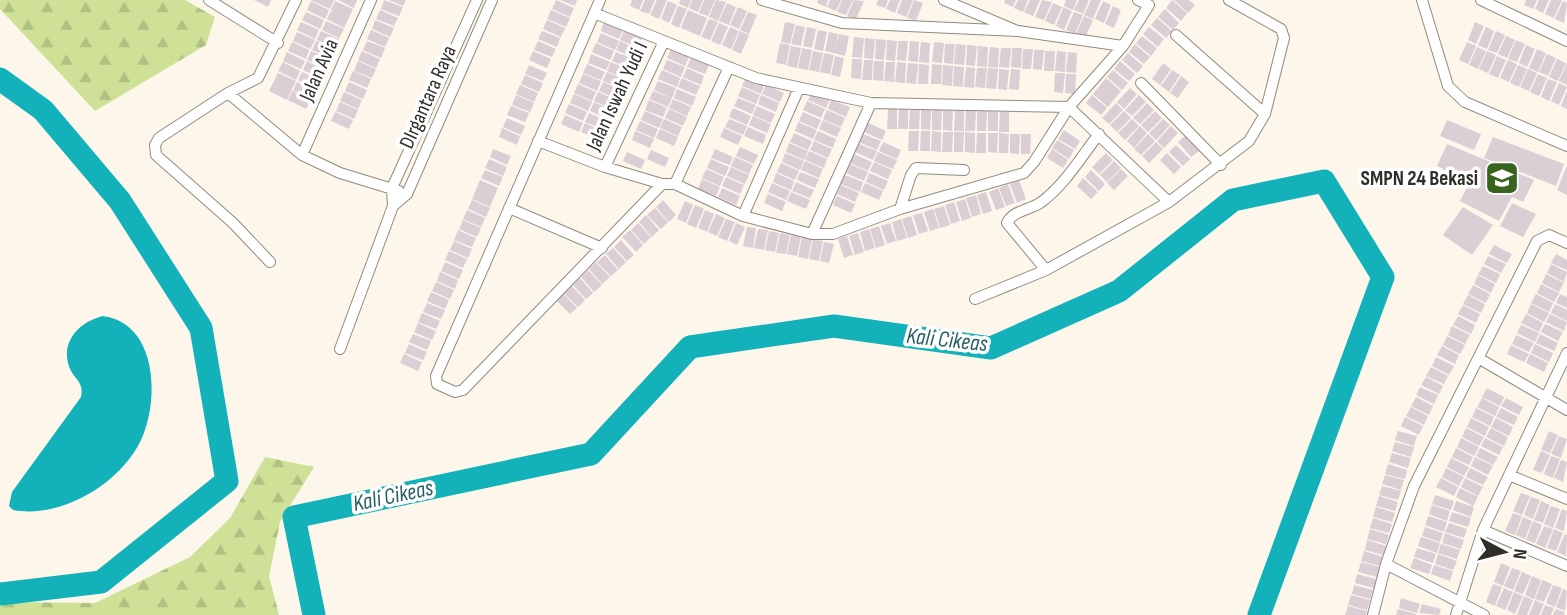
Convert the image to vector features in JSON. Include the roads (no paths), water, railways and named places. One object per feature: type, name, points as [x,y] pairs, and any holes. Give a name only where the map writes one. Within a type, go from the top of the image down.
[{"type":"street","points":[[270,262],[233,223],[156,155],[155,149],[159,138],[228,93],[258,78],[278,43],[296,0]]},
{"type":"street","name":"Jalan Avia","points":[[302,155],[371,0]]},
{"type":"street","name":"DIrgantara Raya","points":[[394,206],[392,188],[477,0]]},
{"type":"street","name":"DIrgantara Raya","points":[[340,349],[394,206],[407,194],[492,0]]},
{"type":"street","points":[[600,0],[436,376],[437,384],[455,392],[463,390],[662,184]]},
{"type":"street","points":[[762,0],[842,23],[1018,31],[1123,47]]},
{"type":"street","points":[[944,0],[1018,31]]},
{"type":"street","points":[[975,299],[1046,270],[1169,202],[1222,165],[1249,141],[1265,114],[1284,38],[1281,29],[1230,0]]},
{"type":"street","points":[[1422,0],[1448,86],[1455,94],[1465,102],[1567,146]]},
{"type":"street","points":[[1481,0],[1567,41]]},
{"type":"street","points":[[212,1],[278,43]]},
{"type":"street","points":[[538,141],[605,167],[662,184],[676,184],[743,216],[812,234],[833,234],[900,209],[1024,173],[1069,107],[1123,47],[1146,2]]},
{"type":"street","points":[[594,13],[756,78],[871,103],[1069,107],[1169,202]]},
{"type":"street","points":[[1176,35],[1265,114]]},
{"type":"street","points":[[462,37],[473,42]]},
{"type":"street","name":"Jalan Iswah Yudi I","points":[[605,167],[664,41]]},
{"type":"street","points":[[676,184],[729,67]]},
{"type":"street","points":[[1141,83],[1222,165]]},
{"type":"street","points":[[743,216],[799,88]]},
{"type":"street","points":[[228,93],[302,155],[340,173],[407,194]]},
{"type":"street","points":[[812,234],[871,103]]},
{"type":"street","points":[[1046,270],[1007,223],[1010,217],[1039,203],[1059,186],[1099,134]]},
{"type":"street","points":[[900,209],[911,175],[916,168],[964,170]]},
{"type":"street","points":[[509,208],[602,248]]},
{"type":"street","points":[[1373,615],[1386,564],[1414,486],[1441,427],[1480,359],[1537,241],[1549,235],[1567,243]]},
{"type":"street","points":[[1458,609],[1483,530],[1567,353]]},
{"type":"street","points":[[1480,359],[1567,410]]},
{"type":"street","points":[[1509,475],[1567,499]]},
{"type":"street","points":[[1483,530],[1567,566]]},
{"type":"street","points":[[1386,564],[1458,609],[1484,615]]},
{"type":"water","points":[[103,316],[121,322],[134,333],[144,348],[152,385],[151,404],[141,440],[119,471],[87,495],[50,509],[13,510],[9,506],[12,492],[81,397],[81,386],[68,361],[69,343],[78,329]]},
{"type":"waterway","name":"Kali Cikeas","points":[[0,79],[43,110],[120,201],[201,328],[227,481],[101,582],[0,594]]},
{"type":"waterway","name":"Kali Cikeas","points":[[314,615],[294,517],[591,454],[690,347],[834,326],[991,348],[1119,291],[1233,200],[1324,181],[1383,277],[1259,615]]},
{"type":"place","name":"SMPN 24 Bekasi","points":[[1502,178]]}]
